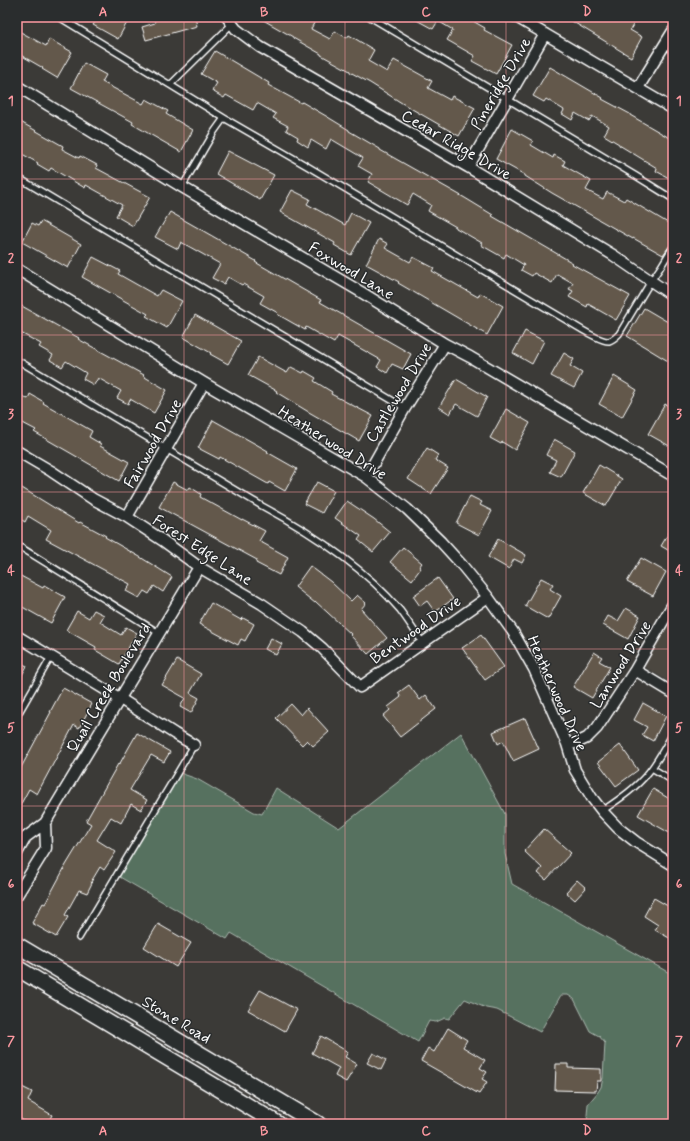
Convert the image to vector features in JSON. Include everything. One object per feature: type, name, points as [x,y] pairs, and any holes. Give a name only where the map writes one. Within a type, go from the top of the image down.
[{"type":"main road","name":"Stone Road","points":[[17,945],[318,1124]]},
{"type":"main road","points":[[17,968],[278,1124]]},
{"type":"main road","points":[[157,1052],[167,1034]]},
{"type":"street","points":[[516,17],[673,109]]},
{"type":"street","name":"Cedar Ridge Drive","points":[[229,20],[236,29],[279,58],[468,167],[613,255],[673,296]]},
{"type":"street","points":[[638,88],[673,31]]},
{"type":"street","name":"Pineridge Drive","points":[[468,167],[545,34]]},
{"type":"street","name":"Foxwood Lane","points":[[17,86],[182,187],[361,292],[445,344],[470,357],[673,476]]},
{"type":"street","name":"Heatherwood Drive","points":[[17,269],[204,383],[366,477],[407,509],[441,542],[488,597],[513,632],[534,669],[566,744],[575,770],[592,798],[618,828],[636,842],[673,865]]},
{"type":"street","name":"Castlewood Drive","points":[[366,477],[405,408],[445,344]]},
{"type":"street","name":"Fairwood Drive","points":[[127,517],[204,383]]},
{"type":"street","name":"Forest Edge Lane","points":[[17,451],[51,471],[93,499],[127,517],[162,540],[198,567],[262,604],[303,632],[322,648],[360,687]]},
{"type":"street","name":"Quail Creek Boulevard","points":[[17,853],[26,837],[45,824],[198,567]]},
{"type":"street","name":"Bentwood Drive","points":[[360,687],[488,597]]},
{"type":"street","name":"Lanwood Drive","points":[[566,744],[582,741],[598,728],[635,670],[673,604]]},
{"type":"street","points":[[17,636],[194,745]]},
{"type":"street","points":[[635,670],[673,693]]},
{"type":"street","points":[[17,895],[46,848],[45,824]]},
{"type":"lane","points":[[59,17],[224,118],[314,169],[599,339],[607,341],[613,340],[619,334],[673,246]]},
{"type":"lane","points":[[370,17],[673,199]]},
{"type":"lane","points":[[666,17],[673,21]]},
{"type":"lane","points":[[170,85],[229,20]]},
{"type":"lane","points":[[182,187],[214,132],[224,118]]},
{"type":"lane","points":[[17,177],[405,408]]},
{"type":"lane","points":[[17,360],[289,520],[339,554],[362,573],[400,610],[423,642]]},
{"type":"lane","points":[[17,545],[159,633]]},
{"type":"lane","points":[[17,716],[51,657]]},
{"type":"lane","points":[[602,811],[630,791],[648,774],[673,733]]},
{"type":"lane","points":[[79,938],[194,745]]},
{"type":"lane","points":[[652,768],[673,780]]},
{"type":"shaded area","points":[[673,618],[673,684],[643,666]]},
{"type":"green space","points":[[461,733],[505,814],[505,854],[512,884],[673,975],[673,1124],[588,1124],[588,1104],[601,1087],[603,1078],[605,1043],[599,1036],[590,1031],[574,999],[568,995],[561,995],[540,1032],[497,1010],[486,1008],[465,999],[449,1019],[445,1018],[436,1022],[429,1021],[418,1042],[231,933],[227,939],[118,876],[180,773],[197,779],[254,812],[262,814],[276,788],[339,828]]},
{"type":"building","points":[[98,17],[130,17],[118,39],[93,25]]},
{"type":"building","points":[[154,17],[195,17],[197,26],[146,40],[142,27],[155,23]]},
{"type":"building","points":[[258,17],[317,17],[311,29],[330,39],[335,31],[347,38],[349,35],[374,50],[368,61],[387,72],[394,60],[432,81],[428,88],[450,100],[452,96],[475,108],[459,136]]},
{"type":"building","points":[[411,17],[466,17],[485,28],[484,30],[512,45],[496,74],[472,61],[475,56],[447,40],[453,30],[438,21],[433,29]]},
{"type":"building","points":[[565,17],[638,17],[630,30],[642,37],[631,57]]},
{"type":"building","points":[[17,30],[46,46],[49,39],[72,52],[57,78],[17,53]]},
{"type":"building","points":[[215,51],[269,83],[268,85],[301,103],[302,102],[380,150],[465,198],[493,215],[492,216],[573,263],[572,264],[630,296],[616,320],[588,304],[587,307],[569,297],[573,291],[569,289],[573,283],[557,274],[552,283],[534,273],[532,276],[521,270],[524,265],[506,254],[504,258],[428,211],[431,205],[413,194],[407,205],[368,182],[372,174],[358,166],[363,158],[331,139],[326,149],[311,140],[308,147],[297,140],[298,137],[286,130],[288,126],[273,118],[276,114],[257,103],[253,110],[226,95],[224,98],[212,91],[217,83],[201,74]]},
{"type":"building","points":[[84,63],[106,75],[102,82],[143,104],[146,99],[168,111],[166,114],[193,130],[181,152],[132,124],[133,122],[71,88]]},
{"type":"building","points":[[550,67],[673,140],[673,171],[669,178],[656,171],[657,168],[604,135],[609,126],[592,116],[589,121],[575,113],[572,120],[562,114],[564,110],[546,99],[544,102],[533,96]]},
{"type":"building","points":[[17,120],[63,146],[62,149],[97,165],[96,168],[150,197],[133,226],[116,216],[122,205],[86,185],[85,188],[51,168],[49,171],[17,151]]},
{"type":"building","points":[[512,129],[533,141],[531,145],[553,158],[554,155],[565,161],[563,165],[591,181],[586,190],[603,199],[607,192],[624,201],[626,198],[673,226],[673,243],[663,255],[552,193],[525,175],[496,159]]},
{"type":"building","points":[[228,151],[274,175],[260,200],[216,174]]},
{"type":"building","points":[[292,190],[310,199],[307,204],[345,225],[351,213],[369,223],[351,255],[334,245],[335,243],[280,212]]},
{"type":"building","points":[[170,212],[256,261],[255,262],[321,300],[320,302],[411,354],[403,369],[392,364],[387,373],[377,367],[381,360],[338,336],[334,343],[306,327],[305,330],[260,303],[264,296],[243,284],[242,285],[228,277],[224,284],[212,278],[220,264],[181,242],[178,249],[155,237]]},
{"type":"building","points":[[41,221],[81,244],[68,268],[22,242],[32,223],[38,226]]},
{"type":"building","points":[[379,239],[388,244],[385,248],[410,262],[413,257],[434,268],[432,271],[478,297],[480,293],[503,306],[487,335],[366,264]]},
{"type":"building","points":[[93,257],[120,271],[118,274],[157,296],[161,290],[182,301],[167,328],[146,316],[148,314],[82,277]]},
{"type":"building","points":[[20,305],[144,375],[143,376],[167,390],[154,413],[130,399],[128,404],[117,398],[121,391],[98,378],[94,385],[83,379],[86,373],[66,361],[62,367],[50,360],[53,355],[39,347],[41,344],[17,331],[17,310]]},
{"type":"building","points":[[644,308],[673,325],[673,364],[627,336]]},
{"type":"building","points":[[195,315],[241,341],[228,364],[183,337]]},
{"type":"building","points":[[525,331],[544,341],[532,364],[513,353]]},
{"type":"building","points":[[564,353],[574,359],[570,366],[582,373],[574,388],[551,376]]},
{"type":"building","points":[[258,357],[287,373],[291,367],[303,373],[304,371],[316,378],[314,381],[332,392],[331,394],[373,416],[359,441],[248,375]]},
{"type":"building","points":[[614,376],[637,390],[622,417],[599,404]]},
{"type":"building","points":[[456,379],[487,397],[477,416],[456,404],[450,414],[439,407]]},
{"type":"building","points":[[17,394],[28,399],[30,394],[92,431],[89,437],[101,444],[100,446],[129,462],[119,481],[34,432],[36,430],[17,420]]},
{"type":"building","points":[[665,404],[673,409],[673,448],[648,434]]},
{"type":"building","points":[[506,409],[530,423],[515,450],[502,442],[501,444],[490,438]]},
{"type":"building","points":[[213,420],[297,469],[285,491],[269,482],[268,484],[220,457],[219,459],[198,448]]},
{"type":"building","points":[[554,439],[575,451],[561,477],[550,472],[556,460],[546,455]]},
{"type":"building","points":[[427,448],[438,455],[435,460],[448,468],[431,494],[408,479]]},
{"type":"building","points":[[599,465],[622,479],[606,506],[583,493]]},
{"type":"building","points":[[173,482],[188,490],[190,487],[201,494],[200,497],[265,531],[259,541],[288,557],[279,575],[256,563],[257,560],[159,507]]},
{"type":"building","points":[[317,482],[334,491],[322,513],[304,504]]},
{"type":"building","points":[[17,485],[79,523],[80,522],[106,536],[105,537],[172,577],[163,592],[154,586],[149,594],[144,591],[139,598],[126,591],[130,584],[46,539],[51,530],[28,516],[25,522],[17,517]]},
{"type":"building","points":[[470,496],[482,502],[480,505],[492,511],[479,535],[456,523]]},
{"type":"building","points":[[347,501],[390,532],[373,552],[358,540],[361,536],[335,518]]},
{"type":"building","points":[[673,526],[673,553],[661,546]]},
{"type":"building","points":[[498,539],[526,555],[522,563],[514,559],[509,569],[488,557]]},
{"type":"building","points":[[403,547],[422,563],[419,567],[421,568],[412,580],[390,562]]},
{"type":"building","points":[[641,558],[666,572],[653,596],[627,582]]},
{"type":"building","points":[[310,566],[331,582],[351,601],[357,595],[366,603],[361,609],[387,638],[368,654],[350,635],[351,634],[316,602],[315,603],[295,587]]},
{"type":"building","points":[[17,574],[43,588],[44,585],[65,597],[51,623],[17,604]]},
{"type":"building","points":[[438,578],[453,599],[435,612],[427,601],[420,606],[413,596]]},
{"type":"building","points":[[541,578],[553,584],[550,589],[561,596],[548,619],[525,606]]},
{"type":"building","points":[[211,603],[241,620],[243,618],[254,624],[245,641],[241,639],[238,645],[199,624]]},
{"type":"building","points":[[626,608],[640,616],[628,639],[603,625],[608,616],[618,621]]},
{"type":"building","points":[[94,610],[104,615],[100,622],[121,635],[126,627],[137,633],[119,664],[95,650],[96,647],[66,630],[77,611],[89,618]]},
{"type":"building","points":[[481,635],[504,667],[485,680],[462,648]]},
{"type":"building","points":[[271,638],[282,644],[276,655],[265,649]]},
{"type":"building","points":[[594,652],[602,657],[599,661],[610,667],[592,698],[573,687]]},
{"type":"building","points":[[177,660],[201,674],[190,693],[199,698],[191,713],[180,707],[185,698],[162,685]]},
{"type":"building","points":[[17,661],[27,666],[17,684]]},
{"type":"building","points":[[409,685],[420,700],[426,695],[436,709],[400,737],[383,716],[390,710],[388,707],[401,697],[398,693]]},
{"type":"building","points":[[63,688],[92,704],[79,728],[74,725],[37,794],[29,789],[17,811],[17,775]]},
{"type":"building","points":[[643,703],[666,716],[653,741],[642,735],[647,727],[634,720]]},
{"type":"building","points":[[291,704],[301,715],[307,708],[329,732],[313,746],[307,740],[302,745],[276,718]]},
{"type":"building","points":[[525,718],[539,749],[513,761],[503,741],[498,744],[493,732]]},
{"type":"building","points":[[137,733],[170,752],[164,762],[151,755],[130,790],[147,800],[141,810],[131,804],[121,823],[111,817],[97,840],[116,852],[104,870],[100,867],[91,882],[92,883],[87,893],[79,890],[65,915],[68,917],[56,937],[32,923],[43,903],[45,904],[66,865],[91,824],[86,821]]},
{"type":"building","points":[[620,745],[638,770],[616,786],[598,762]]},
{"type":"building","points":[[653,789],[673,801],[673,835],[638,815]]},
{"type":"building","points":[[544,829],[571,853],[546,880],[538,873],[542,868],[524,851]]},
{"type":"building","points":[[577,880],[586,888],[575,900],[566,892]]},
{"type":"building","points":[[654,898],[673,909],[673,940],[655,930],[658,925],[644,916]]},
{"type":"building","points":[[158,924],[191,943],[176,967],[144,947]]},
{"type":"building","points":[[260,990],[297,1010],[285,1031],[248,1010]]},
{"type":"building","points":[[448,1028],[467,1040],[463,1047],[485,1060],[480,1068],[487,1072],[482,1079],[487,1082],[479,1094],[421,1061],[428,1048],[434,1052]]},
{"type":"building","points":[[321,1036],[348,1052],[345,1057],[357,1064],[346,1082],[335,1076],[339,1068],[312,1053]]},
{"type":"building","points":[[373,1053],[386,1060],[381,1070],[367,1063]]},
{"type":"building","points":[[556,1064],[568,1064],[568,1068],[601,1069],[601,1081],[597,1081],[596,1091],[555,1090]]},
{"type":"building","points":[[22,1087],[32,1092],[28,1101],[52,1115],[47,1124],[30,1124],[17,1117],[17,1095]]}]
